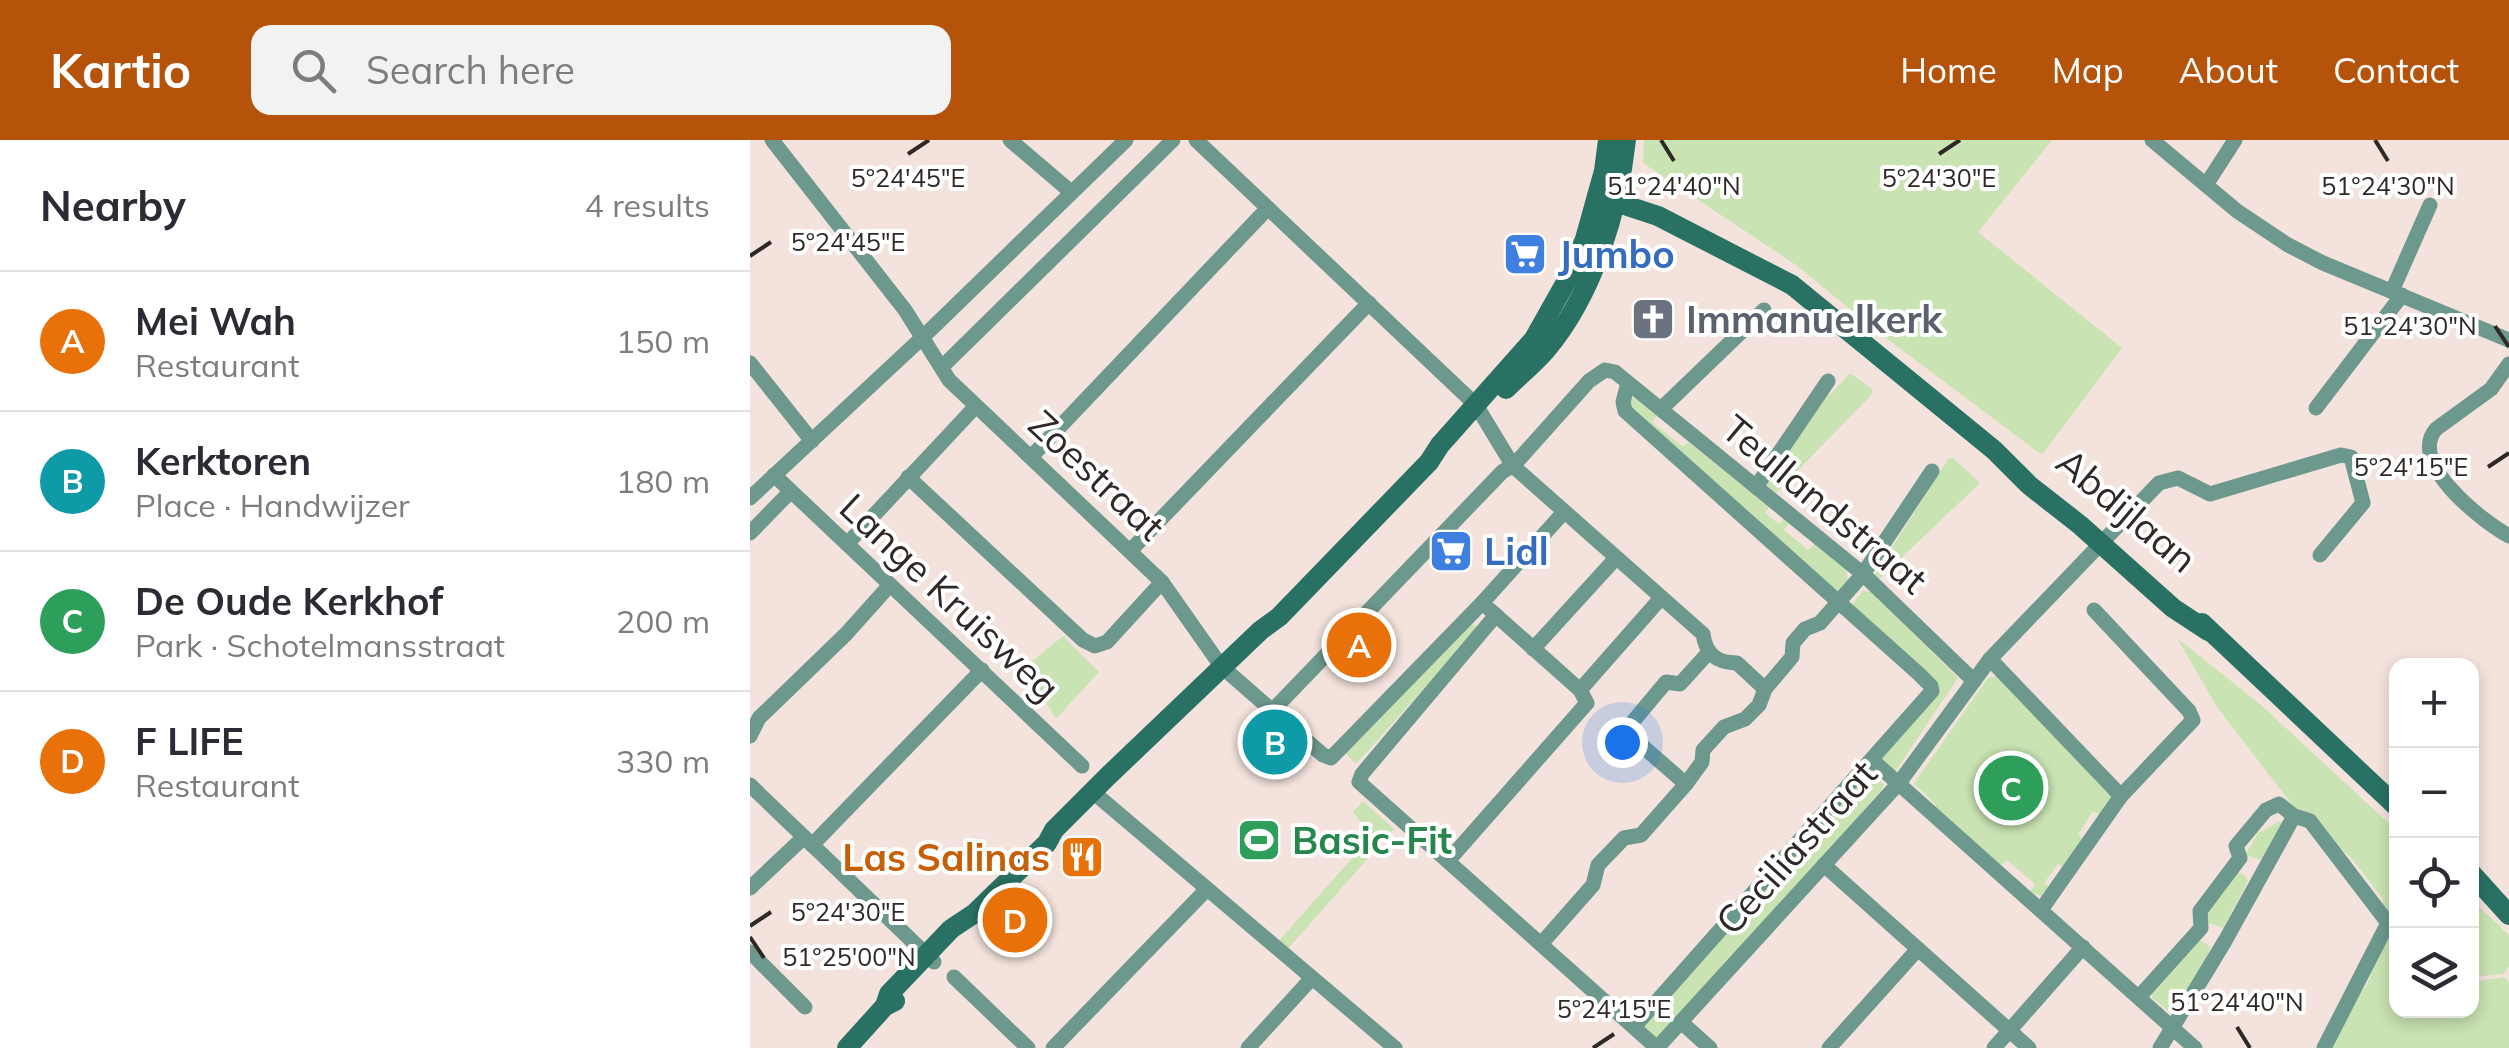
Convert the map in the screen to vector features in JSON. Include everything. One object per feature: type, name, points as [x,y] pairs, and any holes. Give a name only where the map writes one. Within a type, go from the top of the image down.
[{"type":"main road","points":[[847,1048],[885,1006],[889,994],[930,958],[961,920],[975,913],[1047,843],[1054,830],[1096,795],[1225,670],[1480,408],[1545,351],[1586,285],[1604,205],[1608,140]]},
{"type":"main road","points":[[1604,205],[1622,176],[1626,140]]},
{"type":"main road","name":"Abdijlaan","points":[[1604,205],[1711,242],[1792,285],[1994,450],[2028,485],[2106,539],[2174,608],[2208,631],[2389,799]]},
{"type":"main road","points":[[2479,879],[2509,901]]},
{"type":"main road","points":[[2479,882],[2509,915]]},
{"type":"street","name":"Zoestraat","points":[[772,140],[924,336],[949,380],[1162,582],[1225,670],[1323,755],[1331,758],[1482,603]]},
{"type":"street","points":[[1010,140],[1071,192]]},
{"type":"street","points":[[750,498],[1126,140]]},
{"type":"street","points":[[943,366],[1173,140]]},
{"type":"street","points":[[1196,140],[1480,408],[1513,466],[1703,634],[1709,652],[1721,663],[1736,663],[1766,689]]},
{"type":"street","points":[[2152,140],[2238,211],[2288,245],[2509,340]]},
{"type":"street","points":[[2206,184],[2236,140]]},
{"type":"street","points":[[2316,408],[2373,335],[2397,293],[2430,205]]},
{"type":"street","points":[[1032,456],[1268,208]]},
{"type":"street","points":[[1131,550],[1370,303]]},
{"type":"street","points":[[1662,409],[1764,310]]},
{"type":"street","points":[[750,363],[812,440]]},
{"type":"street","points":[[2509,364],[2490,389],[2436,429],[2429,437],[2428,448],[2459,498],[2485,522],[2509,536]]},
{"type":"street","name":"Teullandstraat","points":[[1513,466],[1589,381],[1605,370],[1615,372],[1863,574],[1974,681]]},
{"type":"street","points":[[1756,487],[1828,381]]},
{"type":"street","name":"Teullandstraat","points":[[1628,382],[1625,411],[1840,602],[1932,691]]},
{"type":"street","points":[[847,544],[976,406]]},
{"type":"street","name":"Ceciliastraat","points":[[1657,1048],[1899,783],[1990,659],[2168,479],[2178,478],[2210,494],[2341,454],[2351,457],[2363,503],[2320,554]]},
{"type":"street","points":[[1274,709],[1503,471],[1513,466]]},
{"type":"street","points":[[1540,944],[1593,886],[1598,865],[1624,838],[1641,835],[1680,790],[1702,762],[1703,750],[1724,727],[1752,712],[1792,657],[1792,643],[1805,629],[1820,623],[1863,574],[1932,470]]},
{"type":"street","name":"Lange Kruisweg","points":[[774,475],[1082,766]]},
{"type":"street","points":[[908,478],[1083,640],[1095,646],[1107,642],[1162,582]]},
{"type":"street","points":[[750,533],[790,492]]},
{"type":"street","points":[[1448,862],[1587,703],[1580,690],[1482,603],[1564,512]]},
{"type":"street","points":[[1533,649],[1616,558]]},
{"type":"street","points":[[750,736],[759,718],[846,634],[889,586]]},
{"type":"street","points":[[1580,690],[1661,598]]},
{"type":"street","points":[[2041,910],[2121,796],[2193,720],[2189,711],[2094,610]]},
{"type":"street","points":[[1496,615],[1359,782],[1657,1048]]},
{"type":"street","points":[[1680,790],[1625,731],[1666,682],[1680,684],[1709,652]]},
{"type":"street","points":[[1990,659],[2121,796]]},
{"type":"street","points":[[750,888],[808,841],[982,670]]},
{"type":"street","name":"Ceciliastraat","points":[[1634,1027],[1932,691]]},
{"type":"street","points":[[1872,760],[2196,1048]]},
{"type":"street","points":[[750,785],[930,958]]},
{"type":"street","points":[[1096,795],[1396,1048]]},
{"type":"street","points":[[2264,873],[2240,858],[2236,846],[2266,810],[2280,804],[2294,816],[2310,821],[2388,923],[2324,1048]]},
{"type":"street","points":[[2160,1048],[2294,816]]},
{"type":"street","points":[[2139,997],[2200,928],[2200,911],[2240,858]]},
{"type":"street","points":[[1824,865],[2030,1048]]},
{"type":"street","points":[[1053,1048],[1207,890]]},
{"type":"street","points":[[2200,928],[2225,941]]},
{"type":"street","points":[[1994,1048],[2083,947]]},
{"type":"street","points":[[1829,1048],[1918,949]]},
{"type":"street","points":[[754,962],[805,1007]]},
{"type":"street","points":[[954,977],[1028,1048]]},
{"type":"street","points":[[1248,1048],[1312,978]]},
{"type":"street","points":[[1681,1022],[1710,1048]]},
{"type":"green space","points":[[1644,140],[2052,140],[1978,232],[2122,348],[2042,455],[1796,265],[1643,163]]},
{"type":"green space","points":[[1850,373],[1873,393],[1776,493],[1764,484],[1824,393],[1830,395]]},
{"type":"green space","points":[[1633,397],[1657,416],[1652,422],[1683,447],[1688,442],[1769,507],[1765,513],[1779,524],[1784,519],[1789,523],[1784,530],[1808,550],[1815,544],[1846,569],[1848,583],[1833,597],[1627,407]]},
{"type":"green space","points":[[1953,458],[1980,483],[1878,580],[1874,576],[1948,459]]},
{"type":"green space","points":[[1863,591],[1872,592],[1958,678],[1894,773],[1880,759],[1934,697],[1851,606]]},
{"type":"green space","points":[[1471,624],[1477,627],[1475,632],[1356,764],[1344,752]]},
{"type":"green space","points":[[1063,636],[1099,672],[1056,719],[1025,667]]},
{"type":"green space","points":[[2177,638],[2261,705],[2389,824],[2389,913],[2383,899],[2349,855],[2335,844],[2315,817],[2297,811],[2217,707]]},
{"type":"green space","points":[[1998,676],[2112,798],[2101,815],[2093,811],[2078,835],[2084,840],[2065,868],[2058,864],[2044,883],[2051,888],[2044,897],[2030,892],[2035,884],[2007,860],[2001,865],[1935,808],[1914,783],[1988,678]]},
{"type":"green space","points":[[1871,771],[1884,785],[1881,791],[1653,1046],[1638,1032]]},
{"type":"green space","points":[[1363,801],[1394,829],[1285,952],[1275,945],[1370,838],[1371,834],[1353,812]]},
{"type":"green space","points":[[2280,821],[2282,824],[2261,860],[2245,855],[2258,833]]},
{"type":"green space","points":[[2237,872],[2248,881],[2223,928],[2202,921],[2202,913]]},
{"type":"green space","points":[[2479,907],[2509,935],[2509,966],[2503,974],[2479,976]]},
{"type":"green space","points":[[2389,935],[2389,1018],[2479,1018],[2479,981],[2504,977],[2509,982],[2509,1048],[2330,1048],[2351,1002],[2366,986],[2372,965]]},
{"type":"green space","points":[[2197,939],[2210,946],[2207,960],[2172,1014],[2152,998],[2152,993]]},
{"type":"place","name":"Jumbo","points":[[1525,254]]},
{"type":"place","name":"Immanuelkerk","points":[[1653,319]]},
{"type":"place","name":"Lidl","points":[[1451,551]]},
{"type":"place","name":"Mei Wah","points":[[1359,645]]},
{"type":"place","name":"Kerktoren","points":[[1275,742]]},
{"type":"place","name":"De Oude Kerkhof","points":[[2011,788]]},
{"type":"place","name":"Basic-Fit","points":[[1259,840]]},
{"type":"place","name":"Las Salinas","points":[[1082,857]]},
{"type":"place","name":"F LIFE","points":[[1015,920]]}]
